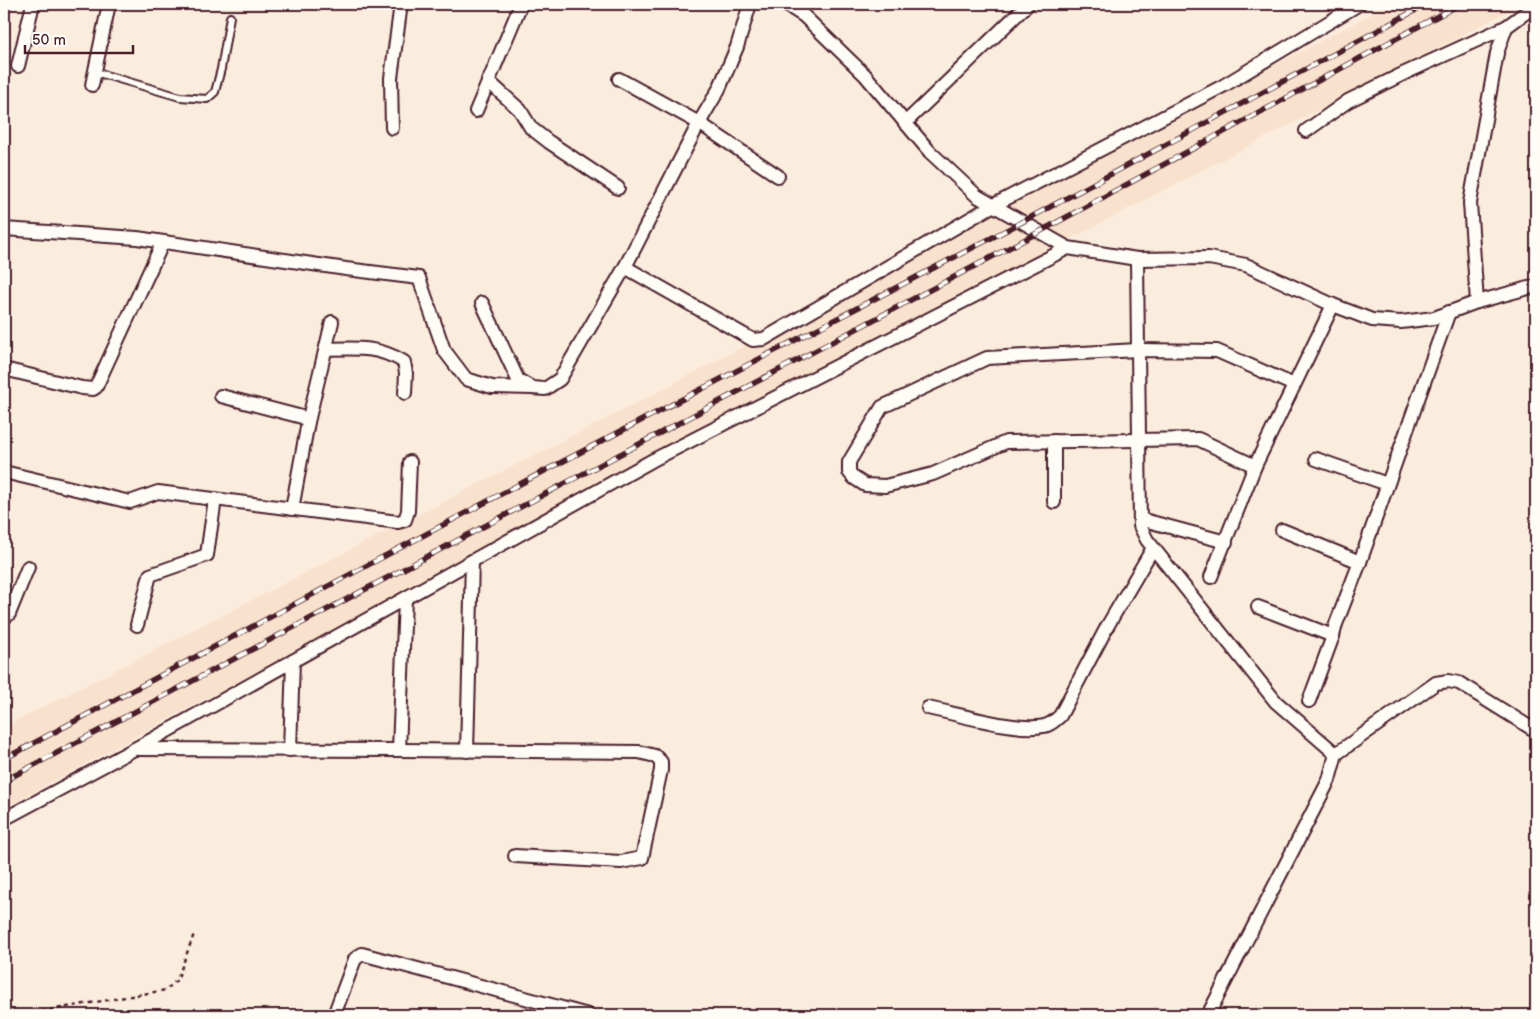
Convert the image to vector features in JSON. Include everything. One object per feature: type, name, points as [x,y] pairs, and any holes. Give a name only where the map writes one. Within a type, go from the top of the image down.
[{"type":"street","points":[[18,66],[33,4]]},
{"type":"street","points":[[94,79],[109,4]]},
{"type":"street","points":[[392,128],[391,78],[401,4]]},
{"type":"street","points":[[476,111],[521,4]]},
{"type":"street","points":[[4,229],[137,238],[418,278],[444,350],[466,379],[492,387],[545,389],[560,379],[626,268],[699,123],[720,89],[737,47],[750,4]]},
{"type":"street","points":[[905,123],[1028,4]]},
{"type":"street","points":[[626,268],[753,340],[764,339],[992,206],[1223,86],[1359,4]]},
{"type":"street","points":[[1306,131],[1348,101],[1405,73],[1506,28],[1536,5]]},
{"type":"street","points":[[793,6],[865,75],[930,152],[977,196],[1068,248],[1137,259],[1209,258],[1246,265],[1333,305],[1372,320],[1401,322],[1434,318],[1477,302],[1536,286]]},
{"type":"street","points":[[1477,302],[1470,203],[1497,54],[1506,28]]},
{"type":"street","points":[[619,79],[699,123],[778,176]]},
{"type":"street","points":[[488,81],[520,110],[532,128],[549,142],[618,188]]},
{"type":"street","points":[[4,369],[82,388],[93,389],[96,387],[162,242]]},
{"type":"street","points":[[4,819],[136,749],[653,460],[1068,248]]},
{"type":"street","points":[[1137,259],[1140,526],[1153,548],[1276,702],[1336,754]]},
{"type":"street","points":[[482,303],[518,380],[532,388]]},
{"type":"street","points":[[1211,577],[1255,466],[1333,305]]},
{"type":"street","points":[[1309,701],[1449,312]]},
{"type":"street","points":[[292,509],[308,422],[332,322]]},
{"type":"street","points":[[326,349],[366,348],[391,354],[404,362],[406,373],[405,393]]},
{"type":"street","points":[[1255,466],[1198,439],[1006,442],[933,474],[884,486],[865,485],[854,478],[849,472],[848,462],[882,407],[987,358],[1138,350],[1218,351],[1294,385]]},
{"type":"street","points":[[220,396],[302,418],[308,422]]},
{"type":"street","points":[[1054,441],[1054,502]]},
{"type":"street","points":[[1316,459],[1387,484]]},
{"type":"street","points":[[4,472],[130,502],[158,492],[398,522],[405,520],[408,510],[410,462]]},
{"type":"street","points":[[137,625],[150,575],[207,555],[215,499]]},
{"type":"street","points":[[1140,519],[1226,542]]},
{"type":"street","points":[[1282,530],[1360,562]]},
{"type":"street","points":[[928,708],[1012,726],[1042,727],[1050,724],[1060,716],[1108,624],[1153,548]]},
{"type":"street","points":[[467,751],[472,561]]},
{"type":"street","points":[[4,618],[9,614],[28,567]]},
{"type":"street","points":[[399,750],[405,598]]},
{"type":"street","points":[[1258,607],[1333,636]]},
{"type":"street","points":[[290,750],[294,661]]},
{"type":"street","points":[[1208,1015],[1329,780],[1336,754],[1436,684],[1444,681],[1459,683],[1531,728],[1536,729]]},
{"type":"street","points":[[136,749],[638,752],[655,756],[661,762],[661,770],[642,858],[622,862],[515,856]]},
{"type":"street","points":[[334,1015],[355,959],[362,954],[588,1015]]},
{"type":"lane","points":[[94,79],[180,97],[207,99],[215,92],[230,17]]},
{"type":"path","points":[[35,1015],[54,1009],[166,990],[176,980],[194,934]]},
{"type":"shaded area","points":[[1390,4],[1522,4],[1078,235],[380,605],[4,808],[4,727],[646,398]]},
{"type":"railway","points":[[4,759],[533,477],[1022,222],[1427,4]]},
{"type":"railway","points":[[4,781],[1039,232],[1460,4]]}]
